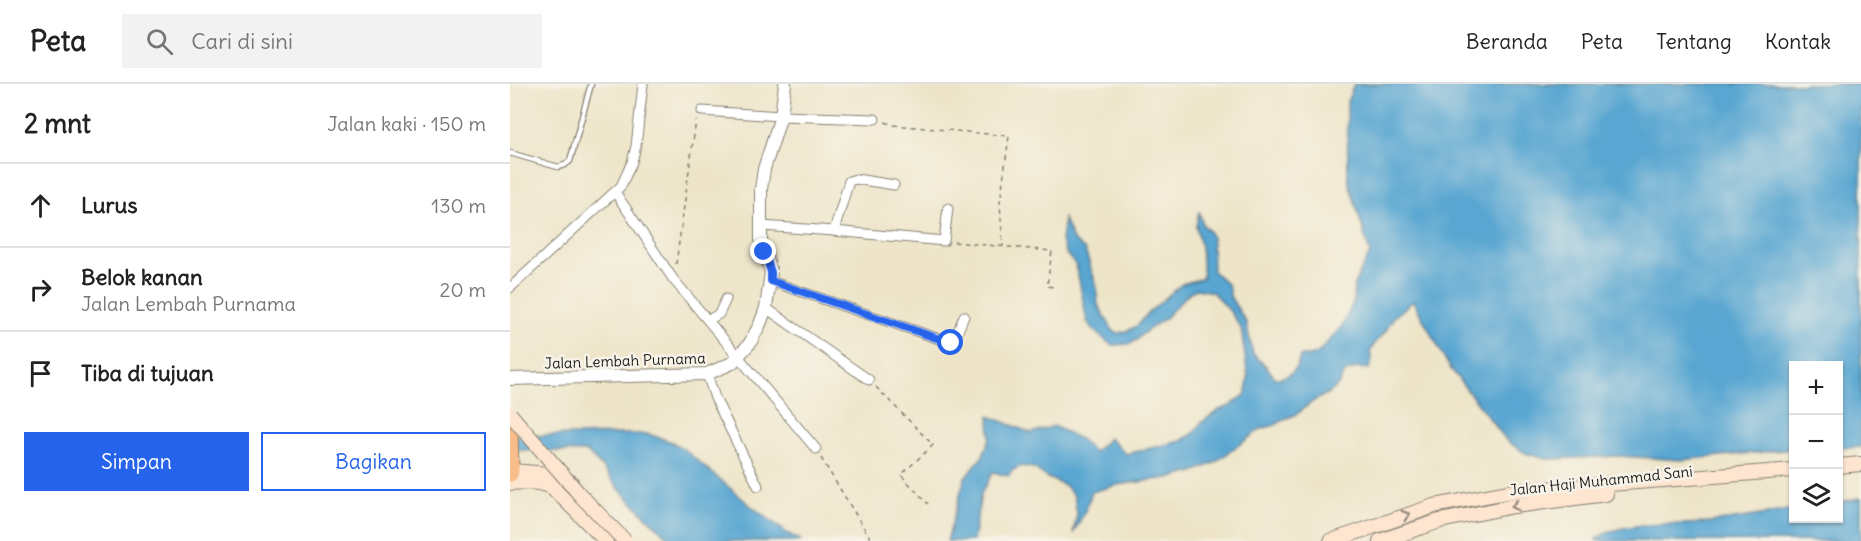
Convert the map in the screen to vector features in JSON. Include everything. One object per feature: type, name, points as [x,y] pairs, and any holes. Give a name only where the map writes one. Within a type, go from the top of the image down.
[{"type":"highway","points":[[510,427],[511,472]]},
{"type":"main road","points":[[510,414],[581,496],[625,541]]},
{"type":"main road","points":[[510,427],[615,541]]},
{"type":"main road","points":[[1843,466],[1861,464]]},
{"type":"main road","points":[[1594,491],[1789,471]]},
{"type":"main road","points":[[511,472],[531,482],[552,486],[606,541]]},
{"type":"main road","points":[[511,472],[549,474],[570,481],[583,490],[633,541]]},
{"type":"main road","points":[[1843,475],[1861,473]]},
{"type":"main road","name":"Jalan Haji Muhammad Sani","points":[[1331,541],[1434,506],[1507,492],[1544,488],[1594,491],[1789,479]]},
{"type":"main road","name":"Jalan Haji Muhammad Sani","points":[[1380,541],[1440,520],[1594,491]]},
{"type":"street","points":[[510,288],[615,192],[625,177],[636,146],[643,84]]},
{"type":"street","name":"Jalan Lembah Purnama","points":[[510,379],[707,374],[732,363],[750,343],[766,308],[771,272],[761,240],[760,207],[764,169],[781,116],[785,84]]},
{"type":"street","points":[[702,111],[875,119]]},
{"type":"street","points":[[834,231],[849,182],[856,179],[894,185]]},
{"type":"street","points":[[615,192],[673,279],[816,449]]},
{"type":"street","points":[[762,226],[944,241],[948,208]]},
{"type":"street","points":[[771,281],[951,343],[954,341],[964,316]]},
{"type":"street","points":[[708,320],[719,314],[726,299]]},
{"type":"street","points":[[766,308],[869,380]]},
{"type":"street","points":[[707,374],[715,398],[758,486]]},
{"type":"lane","points":[[510,153],[558,167],[570,161],[591,84]]},
{"type":"path","points":[[673,279],[696,120],[702,111]]},
{"type":"path","points":[[875,119],[894,125],[1009,136],[1000,203],[1003,246]]},
{"type":"path","points":[[944,241],[1052,251],[1047,286],[1054,287]]},
{"type":"path","points":[[869,380],[933,445],[901,475],[928,504]]},
{"type":"path","points":[[816,449],[872,541]]},
{"type":"water","points":[[1354,84],[1861,84],[1861,447],[1843,448],[1843,361],[1789,361],[1789,449],[1681,460],[1619,456],[1549,459],[1525,453],[1507,441],[1450,368],[1413,301],[1394,317],[1374,345],[1370,353],[1372,360],[1369,369],[1357,368],[1344,373],[1339,384],[1332,391],[1297,414],[1261,429],[1214,463],[1174,477],[1117,485],[1092,492],[1073,534],[1077,514],[1074,496],[1066,486],[1048,478],[1034,468],[1021,466],[1008,476],[993,472],[981,494],[973,541],[947,541],[965,477],[982,457],[990,438],[989,416],[1031,433],[1054,426],[1080,439],[1094,452],[1109,438],[1126,454],[1181,441],[1194,433],[1201,423],[1246,394],[1248,377],[1241,328],[1229,310],[1212,292],[1197,289],[1190,292],[1164,319],[1130,344],[1112,345],[1093,330],[1087,321],[1076,265],[1067,255],[1061,241],[1064,219],[1073,240],[1085,250],[1096,284],[1098,305],[1116,333],[1125,332],[1137,326],[1148,313],[1182,284],[1203,278],[1201,247],[1196,226],[1199,211],[1203,225],[1212,238],[1213,271],[1228,285],[1231,298],[1246,322],[1253,354],[1275,378],[1285,377],[1292,372],[1300,356],[1318,353],[1342,326],[1353,303],[1354,284],[1370,253],[1348,179],[1347,102]]},
{"type":"water","points":[[648,434],[672,442],[685,450],[751,506],[787,533],[802,541],[671,541],[620,490],[587,452],[510,450],[510,436]]},
{"type":"water","points":[[1861,498],[1861,541],[1596,541],[1597,538],[1609,532],[1622,528],[1713,522],[1789,510],[1789,523],[1843,523],[1843,501]]},
{"type":"route","points":[[764,252],[771,272],[771,281],[951,343]]}]
